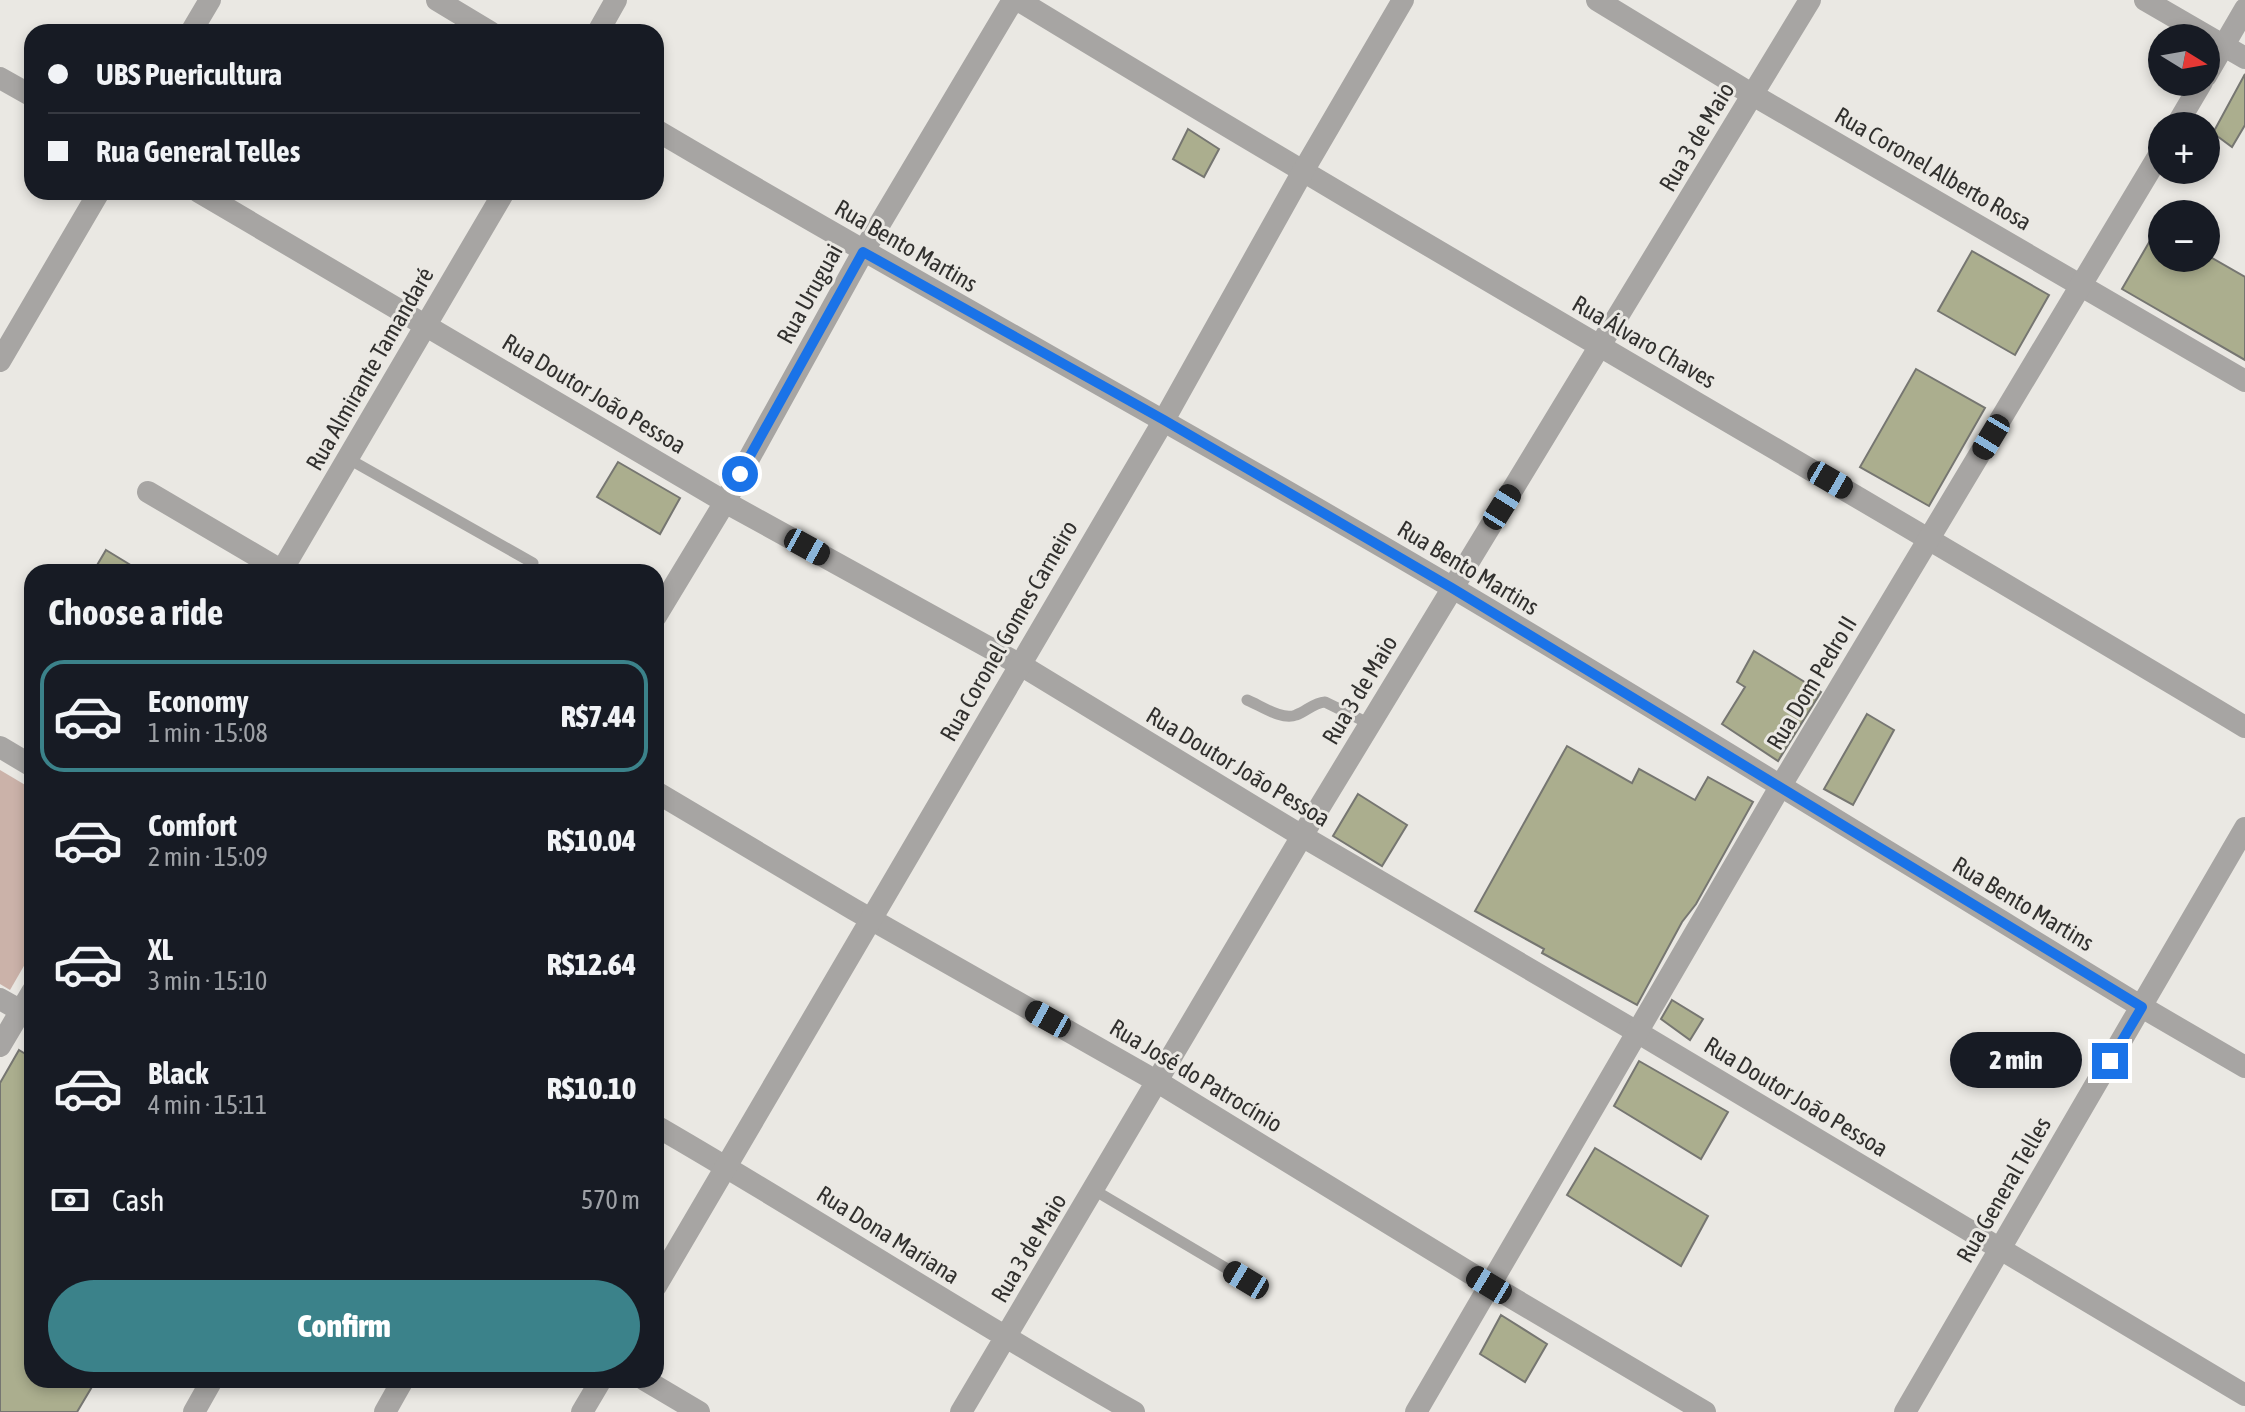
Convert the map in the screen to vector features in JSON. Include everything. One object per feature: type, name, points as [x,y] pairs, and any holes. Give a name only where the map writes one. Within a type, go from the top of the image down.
[{"type":"street","points":[[196,24],[210,0]]},
{"type":"street","points":[[437,0],[477,24]]},
{"type":"street","points":[[602,24],[616,0]]},
{"type":"street","name":"Rua Álvaro Chaves","points":[[1016,0],[1302,173],[1930,538],[2245,727]]},
{"type":"street","name":"Rua Uruguai","points":[[664,603],[725,502],[863,252],[1016,0]]},
{"type":"street","name":"Rua Coronel Gomes Carneiro","points":[[664,1272],[1164,420],[1403,0]]},
{"type":"street","name":"Rua Coronel Alberto Rosa","points":[[1597,0],[1753,95],[2245,381]]},
{"type":"street","name":"Rua 3 de Maio","points":[[961,1412],[1302,836],[1810,0]]},
{"type":"street","points":[[2145,0],[2245,58]]},
{"type":"street","points":[[2220,52],[2245,9]]},
{"type":"street","points":[[0,78],[24,92]]},
{"type":"street","name":"Rua Bento Martins","points":[[664,135],[863,252],[1164,420],[1452,588],[2245,1067]]},
{"type":"street","name":"Rua Dom Pedro II","points":[[1416,1412],[1780,787],[2148,173]]},
{"type":"street","points":[[0,361],[94,200]]},
{"type":"street","name":"Rua Doutor João Pessoa","points":[[213,200],[725,502],[1019,664],[1302,836],[2245,1395]]},
{"type":"street","name":"Rua Almirante Tamandaré","points":[[287,564],[499,200]]},
{"type":"street","points":[[148,492],[269,564]]},
{"type":"street","points":[[0,747],[24,761]]},
{"type":"street","name":"Rua José do Patrocínio","points":[[664,797],[1158,1082],[1489,1285],[1705,1412]]},
{"type":"street","name":"Rua General Telles","points":[[1905,1412],[2245,828]]},
{"type":"street","points":[[0,999],[24,1006]]},
{"type":"street","points":[[0,1046],[24,1013]]},
{"type":"street","name":"Rua Dona Mariana","points":[[664,1130],[1134,1412]]},
{"type":"street","points":[[194,1412],[208,1388]]},
{"type":"street","points":[[385,1412],[398,1388]]},
{"type":"street","points":[[582,1412],[596,1388]]},
{"type":"street","points":[[658,1388],[699,1412]]},
{"type":"lane","points":[[347,458],[533,563]]},
{"type":"lane","points":[[1247,700],[1287,717],[1297,715],[1317,702],[1325,702],[1370,724]]},
{"type":"lane","points":[[1094,1190],[1246,1280]]},
{"type":"shaded area","points":[[0,770],[24,784],[24,966],[10,990],[0,984]]},
{"type":"building","points":[[2245,74],[2245,125],[2232,147],[2220,138],[2220,120]]},
{"type":"building","points":[[1188,129],[1219,149],[1204,177],[1173,159]]},
{"type":"building","points":[[2148,244],[2148,272],[2220,272],[2220,263],[2245,277],[2245,360],[2122,289]]},
{"type":"building","points":[[1972,251],[2049,295],[2015,355],[1938,311]]},
{"type":"building","points":[[1916,369],[1985,408],[1929,506],[1860,467]]},
{"type":"building","points":[[618,462],[680,498],[660,534],[597,497]]},
{"type":"building","points":[[106,550],[129,564],[98,564]]},
{"type":"building","points":[[1754,651],[1821,692],[1778,761],[1722,724],[1745,687],[1737,682]]},
{"type":"building","points":[[1867,714],[1894,730],[1853,805],[1824,789]]},
{"type":"building","points":[[1567,746],[1632,783],[1639,769],[1695,800],[1708,777],[1753,802],[1637,1005],[1542,953],[1544,949],[1475,911]]},
{"type":"building","points":[[1358,794],[1407,825],[1382,866],[1333,836]]},
{"type":"building","points":[[1672,1000],[1703,1019],[1690,1040],[1661,1019]]},
{"type":"building","points":[[19,1050],[24,1053],[24,1388],[91,1388],[77,1412],[0,1412],[0,1083]]},
{"type":"building","points":[[1639,1061],[1728,1112],[1701,1159],[1614,1106]]},
{"type":"building","points":[[1595,1148],[1708,1216],[1681,1266],[1567,1195]]},
{"type":"building","points":[[1501,1315],[1547,1344],[1525,1382],[1480,1354]]},
{"type":"route","points":[[740,474],[863,252],[1164,420],[1452,588],[2142,1007],[2110,1061]]}]
